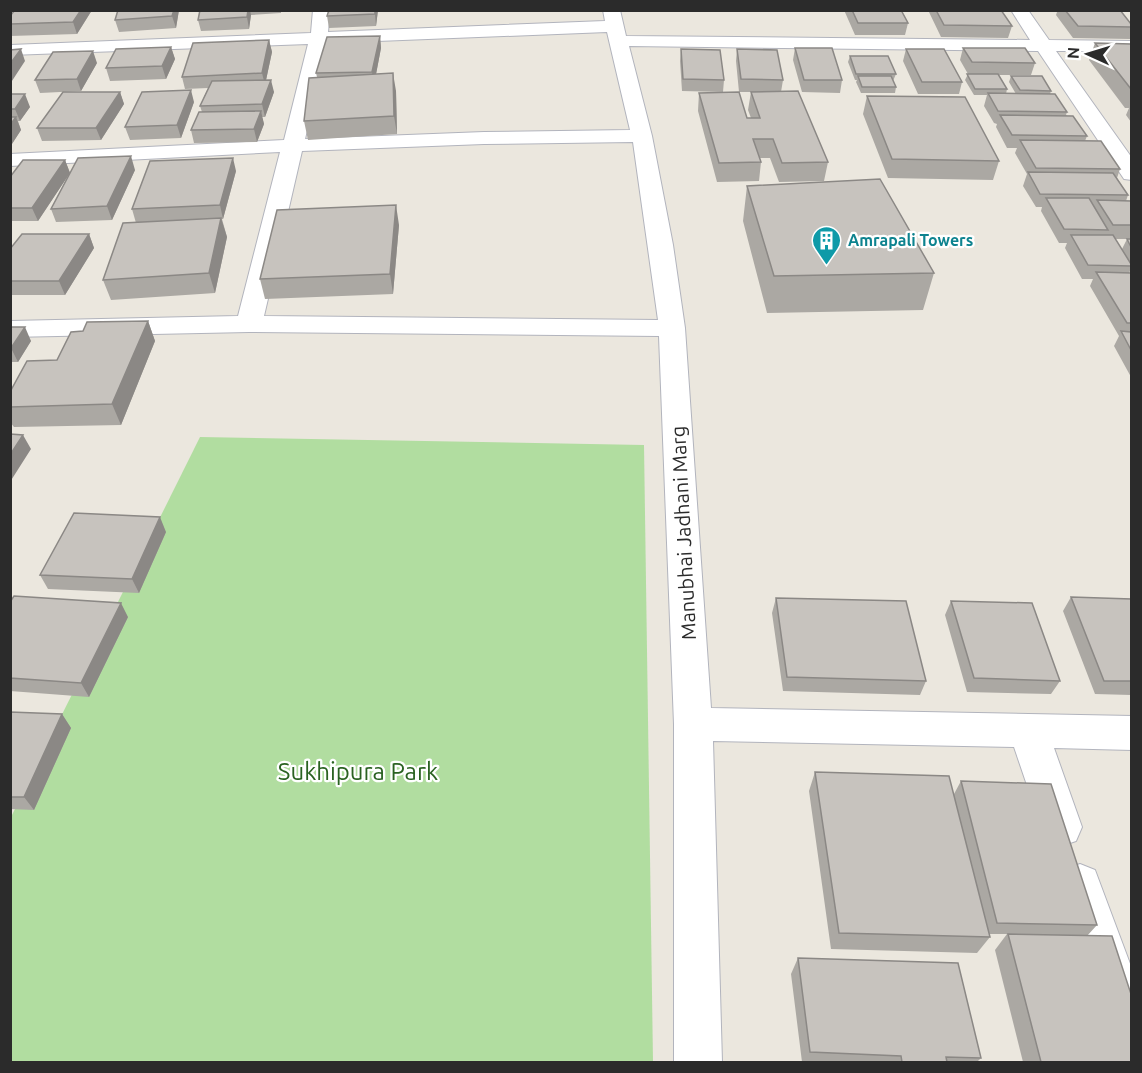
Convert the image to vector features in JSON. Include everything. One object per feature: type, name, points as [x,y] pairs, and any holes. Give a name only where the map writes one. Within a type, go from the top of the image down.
[{"type":"street","points":[[249,324],[319,37],[322,10]]},
{"type":"street","points":[[1019,10],[1131,174]]},
{"type":"street","points":[[10,50],[615,26],[1045,46],[1131,46]]},
{"type":"street","name":"Manubhai Jadhani Marg","points":[[615,26],[642,135],[662,245],[672,328],[693,724],[698,1062]]},
{"type":"street","points":[[10,160],[292,146],[642,135]]},
{"type":"street","points":[[10,329],[249,324],[672,328]]},
{"type":"street","points":[[693,724],[1131,733]]},
{"type":"street","points":[[1028,731],[1131,1039]]},
{"type":"green space","name":"Sukhipura Park","points":[[200,437],[644,445],[653,1062],[11,1062],[10,819]]},
{"type":"building","points":[[15,10],[81,10],[73,22],[10,24],[10,16]]},
{"type":"building","points":[[118,10],[174,10],[172,16],[115,20]]},
{"type":"building","points":[[200,10],[248,10],[247,17],[198,20]]},
{"type":"building","points":[[329,10],[375,10],[375,14],[327,16]]},
{"type":"building","points":[[852,10],[901,10],[908,23],[858,23]]},
{"type":"building","points":[[936,10],[1001,10],[1012,26],[944,25]]},
{"type":"building","points":[[1065,10],[1120,10],[1131,27],[1078,26]]},
{"type":"building","points":[[380,36],[372,72],[316,73],[327,37]]},
{"type":"building","points":[[269,40],[262,73],[182,77],[193,43]]},
{"type":"building","points":[[1095,43],[1131,44],[1131,89]]},
{"type":"building","points":[[171,47],[162,66],[106,68],[116,49]]},
{"type":"building","points":[[795,48],[832,48],[842,80],[804,80]]},
{"type":"building","points":[[963,48],[1025,48],[1035,63],[972,62]]},
{"type":"building","points":[[21,49],[10,64],[10,50]]},
{"type":"building","points":[[681,49],[720,50],[724,80],[683,79]]},
{"type":"building","points":[[737,49],[777,50],[783,80],[741,79]]},
{"type":"building","points":[[906,49],[944,49],[962,82],[922,82]]},
{"type":"building","points":[[93,51],[77,79],[35,80],[53,52]]},
{"type":"building","points":[[850,56],[888,56],[896,74],[856,74]]},
{"type":"building","points":[[393,73],[394,116],[304,121],[309,78]]},
{"type":"building","points":[[967,74],[998,74],[1007,89],[975,89]]},
{"type":"building","points":[[858,76],[891,76],[896,87],[862,87]]},
{"type":"building","points":[[1011,76],[1042,76],[1051,91],[1020,90]]},
{"type":"building","points":[[271,80],[262,104],[200,106],[212,81]]},
{"type":"building","points":[[191,90],[177,125],[125,127],[142,92]]},
{"type":"building","points":[[798,91],[828,162],[782,163],[773,139],[753,139],[761,162],[719,163],[699,93],[739,92],[747,118],[760,118],[751,92]]},
{"type":"building","points":[[63,92],[120,92],[96,128],[37,128]]},
{"type":"building","points":[[988,93],[1055,94],[1067,112],[998,111]]},
{"type":"building","points":[[10,94],[25,94],[15,109],[10,109]]},
{"type":"building","points":[[867,96],[965,97],[999,161],[892,159]]},
{"type":"building","points":[[261,111],[254,129],[191,130],[199,112]]},
{"type":"building","points":[[1000,115],[1073,116],[1087,136],[1012,135]]},
{"type":"building","points":[[10,117],[16,117],[10,125]]},
{"type":"building","points":[[1020,140],[1101,141],[1120,169],[1036,168]]},
{"type":"building","points":[[131,156],[107,206],[51,209],[78,158]]},
{"type":"building","points":[[233,158],[220,205],[132,209],[150,161]]},
{"type":"building","points":[[23,160],[65,160],[32,208],[10,208],[10,177]]},
{"type":"building","points":[[1028,172],[1113,173],[1128,195],[1040,194]]},
{"type":"building","points":[[880,179],[934,273],[774,276],[747,186]]},
{"type":"building","points":[[1046,198],[1089,198],[1108,230],[1064,229]]},
{"type":"building","points":[[1097,200],[1131,201],[1131,225],[1113,225]]},
{"type":"building","points":[[396,205],[390,274],[260,279],[277,210]]},
{"type":"building","points":[[221,218],[209,273],[103,280],[123,223]]},
{"type":"building","points":[[22,234],[89,234],[59,281],[10,281],[10,249]]},
{"type":"building","points":[[1071,235],[1113,235],[1131,266],[1088,265]]},
{"type":"building","points":[[1096,272],[1131,273],[1131,323],[1127,323]]},
{"type":"building","points":[[148,321],[112,404],[10,407],[10,392],[27,361],[57,360],[71,332],[83,331],[87,322]]},
{"type":"building","points":[[10,327],[25,327],[11,348],[10,348]]},
{"type":"building","points":[[1121,331],[1131,332],[1131,350]]},
{"type":"building","points":[[10,434],[23,435],[10,455]]},
{"type":"building","points":[[74,513],[160,517],[132,579],[40,575]]},
{"type":"building","points":[[14,596],[121,603],[81,683],[10,678],[10,602]]},
{"type":"building","points":[[1071,597],[1131,599],[1131,681],[1104,681]]},
{"type":"building","points":[[776,598],[906,601],[926,681],[787,677]]},
{"type":"building","points":[[951,601],[1032,603],[1060,681],[974,678]]},
{"type":"building","points":[[10,712],[62,714],[24,797],[10,797]]},
{"type":"building","points":[[815,772],[949,776],[990,937],[839,933]]},
{"type":"building","points":[[961,781],[1051,784],[1097,925],[997,923]]},
{"type":"building","points":[[1008,934],[1112,936],[1131,994],[1131,1062],[1041,1062]]},
{"type":"building","points":[[798,958],[958,963],[981,1058],[946,1057],[947,1062],[902,1062],[901,1056],[810,1052]]},
{"type":"place","name":"Amrapali Towers","points":[[827,266]]}]
